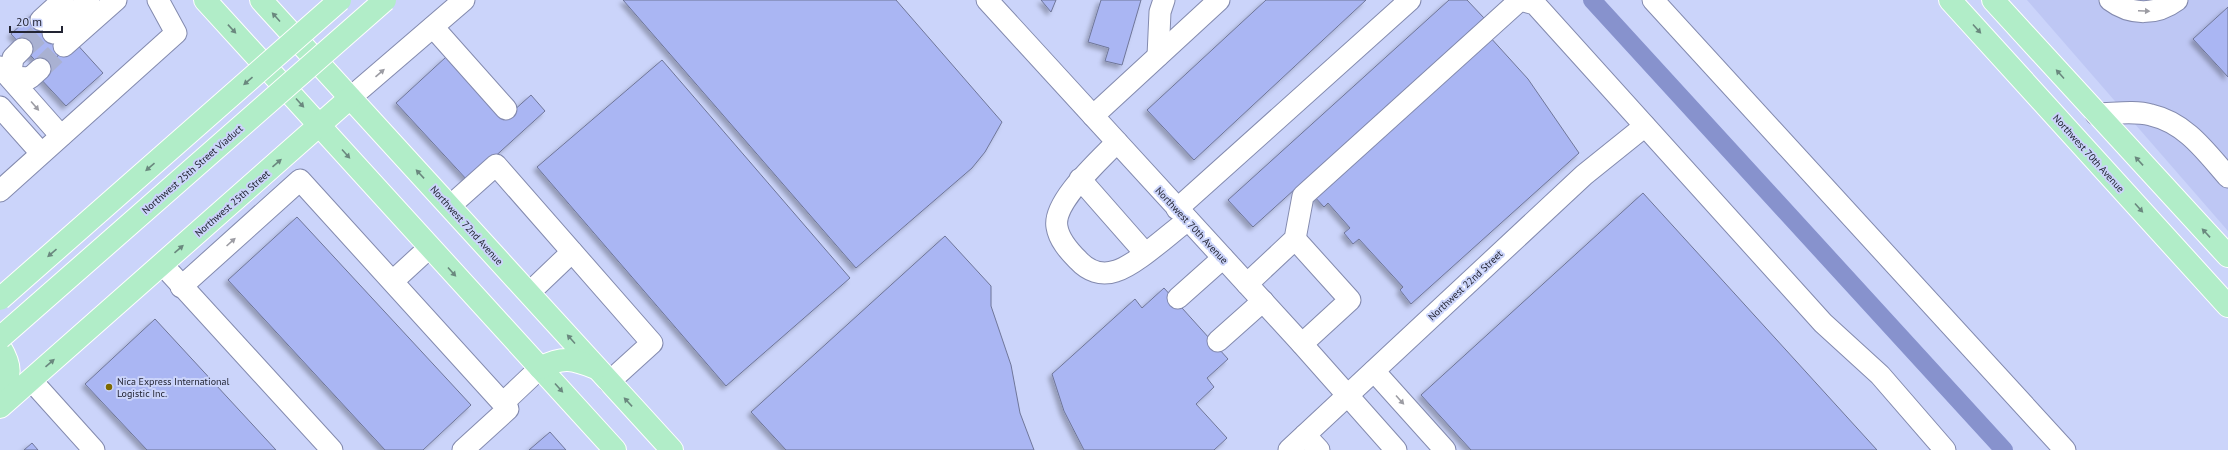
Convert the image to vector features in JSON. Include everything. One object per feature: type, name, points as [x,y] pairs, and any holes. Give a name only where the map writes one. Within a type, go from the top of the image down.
[{"type":"main road","points":[[205,0],[615,450]]},
{"type":"main road","name":"Northwest 72nd Avenue","points":[[261,0],[672,450]]},
{"type":"main road","points":[[0,299],[340,0]]},
{"type":"main road","name":"Northwest 25th Street Viaduct","points":[[0,338],[385,0]]},
{"type":"main road","name":"Northwest 70th Avenue","points":[[1950,0],[2228,306]]},
{"type":"main road","points":[[2000,5],[2096,114],[2228,256]]},
{"type":"main road","points":[[0,326],[310,54]]},
{"type":"main road","name":"Northwest 25th Street","points":[[0,407],[350,98]]},
{"type":"main road","points":[[0,347],[8,360],[9,379],[0,395]]},
{"type":"main road","points":[[540,368],[556,360],[574,360],[603,375]]},
{"type":"street","points":[[53,33],[63,0]]},
{"type":"street","points":[[53,33],[76,0]]},
{"type":"street","points":[[53,33],[89,0]]},
{"type":"street","points":[[53,33],[103,0]]},
{"type":"street","points":[[53,33],[116,0]]},
{"type":"street","points":[[0,191],[176,33],[158,0]]},
{"type":"street","points":[[310,54],[374,0]]},
{"type":"street","name":"Northwest 25th Street","points":[[350,98],[464,0]]},
{"type":"street","name":"Northwest 70th Avenue","points":[[987,0],[1182,215],[1302,344],[1396,450]]},
{"type":"street","points":[[1158,56],[1160,12],[1164,0]]},
{"type":"street","points":[[1093,116],[1219,0]]},
{"type":"street","points":[[1117,142],[1080,179],[1061,208],[1056,226],[1065,247],[1085,267],[1101,274],[1116,271],[1145,252],[1182,215],[1410,0]]},
{"type":"street","points":[[1247,284],[1295,239],[1303,196],[1520,0],[1535,4],[1823,323],[1880,375],[1945,450]]},
{"type":"street","points":[[1653,0],[2065,450]]},
{"type":"street","points":[[2110,0],[2125,8],[2144,12],[2163,9],[2177,0]]},
{"type":"street","points":[[433,27],[506,109]]},
{"type":"street","points":[[0,57],[28,56],[13,58],[5,72],[61,136]]},
{"type":"street","points":[[0,107],[41,153]]},
{"type":"street","points":[[2096,114],[2151,114],[2180,127],[2192,136],[2228,177]]},
{"type":"street","name":"Northwest 22nd Street","points":[[1289,450],[1584,175],[1645,126]]},
{"type":"street","points":[[450,206],[496,165],[652,343],[603,375]]},
{"type":"street","points":[[1080,179],[1145,252]]},
{"type":"street","points":[[181,287],[300,180],[508,409],[463,450]]},
{"type":"street","points":[[1295,239],[1350,300],[1302,344]]},
{"type":"street","points":[[393,281],[430,247]]},
{"type":"street","points":[[529,293],[572,252]]},
{"type":"street","points":[[1178,298],[1223,258]]},
{"type":"street","points":[[162,264],[181,287],[332,450]]},
{"type":"street","points":[[1218,341],[1263,302]]},
{"type":"street","points":[[503,403],[540,368]]},
{"type":"street","points":[[1374,371],[1445,450]]},
{"type":"street","points":[[31,380],[94,450]]},
{"type":"street","points":[[1305,435],[1319,450]]},
{"type":"shaded area","points":[[2027,0],[2228,0],[2228,231]]},
{"type":"building","points":[[623,0],[896,0],[1002,122],[985,152],[972,168],[856,268]]},
{"type":"building","points":[[1041,0],[1056,0],[1051,12]]},
{"type":"building","points":[[1101,0],[1141,0],[1122,65],[1105,61],[1109,48],[1088,42]]},
{"type":"building","points":[[1266,0],[1366,0],[1194,160],[1147,110]]},
{"type":"building","points":[[1449,0],[1467,0],[1484,18],[1253,227],[1228,200]]},
{"type":"building","points":[[2228,7],[2228,77],[2193,39]]},
{"type":"building","points":[[35,12],[67,48],[43,69],[11,34]]},
{"type":"building","points":[[1489,36],[1528,79],[1579,153],[1411,304],[1400,290],[1403,287],[1359,239],[1353,244],[1344,233],[1350,228],[1328,203],[1324,207],[1313,195]]},
{"type":"building","points":[[74,41],[103,73],[66,106],[37,75]]},
{"type":"building","points":[[446,57],[503,120],[531,95],[545,111],[468,181],[396,103]]},
{"type":"building","points":[[662,60],[850,278],[726,386],[537,167]]},
{"type":"building","points":[[1643,193],[1877,450],[1471,450],[1421,395]]},
{"type":"building","points":[[297,217],[471,405],[423,450],[385,450],[228,280]]},
{"type":"building","points":[[945,236],[991,286],[991,306],[1011,365],[1020,413],[1034,450],[786,450],[751,412]]},
{"type":"building","points":[[1164,288],[1228,359],[1207,378],[1214,387],[1196,404],[1227,438],[1214,450],[1084,450],[1064,411],[1052,374],[1135,299],[1142,308]]},
{"type":"building","points":[[155,319],[276,450],[147,450],[85,384]]},
{"type":"building","points":[[550,432],[566,450],[529,450]]},
{"type":"building","points":[[32,443],[38,450],[24,450]]},
{"type":"waterway","points":[[1592,0],[2004,450]]},
{"type":"tunnel","points":[[22,49],[47,27]]},
{"type":"tunnel","points":[[40,69],[64,46]]},
{"type":"place","name":"Nica Express International Logistic Inc.","points":[[109,387]]}]
